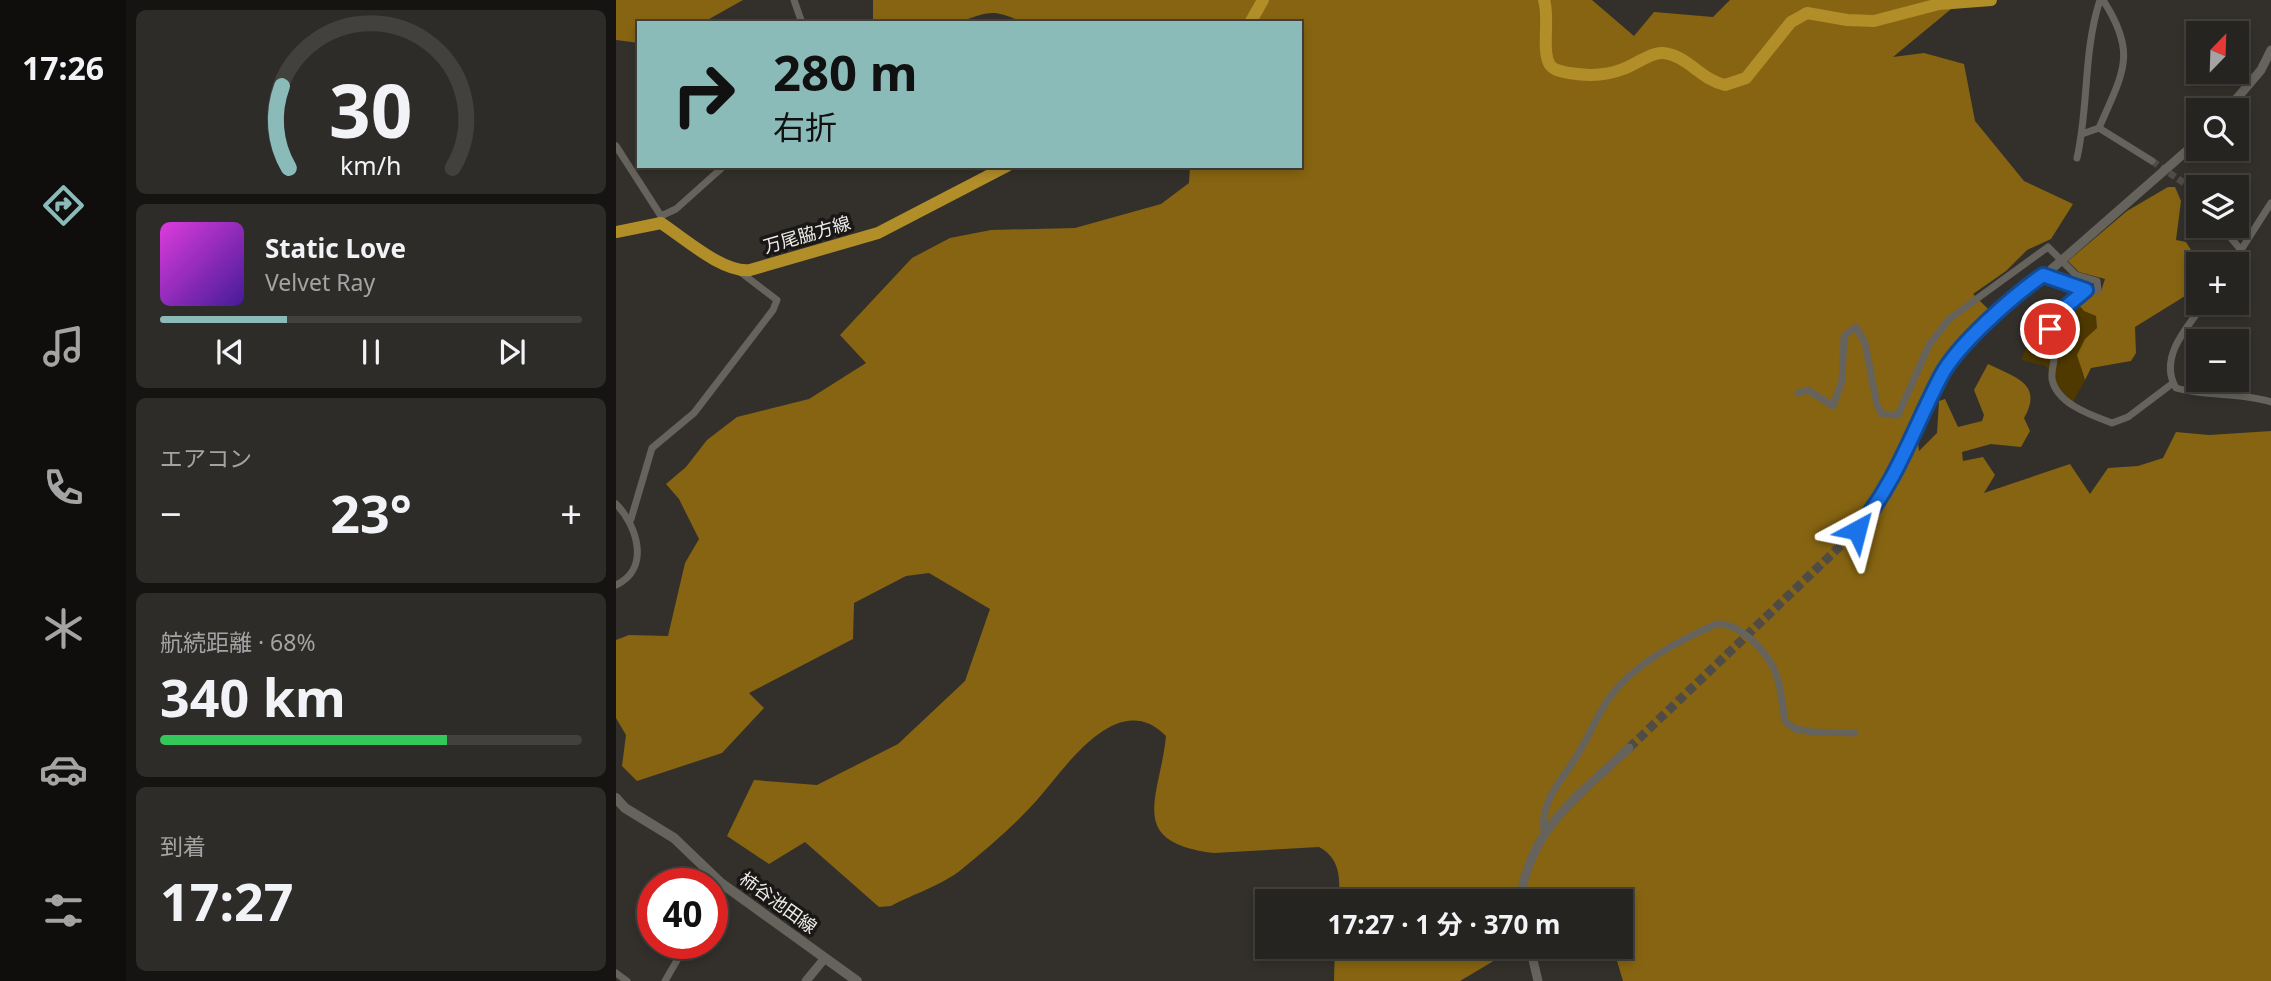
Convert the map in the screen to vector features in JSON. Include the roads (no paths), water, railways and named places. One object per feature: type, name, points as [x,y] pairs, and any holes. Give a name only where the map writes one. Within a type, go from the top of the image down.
[{"type":"main road","points":[[1544,0],[1548,24],[1549,64],[1557,70],[1598,75],[1621,71],[1660,52],[1672,55],[1703,77],[1725,85],[1746,78],[1791,22],[1807,13],[1847,20],[1874,21],[1938,4],[1991,0]]},
{"type":"main road","points":[[1251,21],[1259,2]]},
{"type":"main road","name":"万尾脇方線","points":[[739,271],[878,233],[1003,168]]},
{"type":"main road","points":[[616,232],[661,220],[725,266],[739,271]]},
{"type":"main road","name":"柿谷池田線","points":[[616,799],[625,808],[674,838],[705,868]]},
{"type":"main road","name":"柿谷池田線","points":[[728,888],[857,981]]},
{"type":"street","points":[[794,0],[801,21]]},
{"type":"street","points":[[2082,134],[2099,128],[2114,94],[2126,52],[2115,18],[2101,0]]},
{"type":"street","points":[[2077,158],[2082,134],[2090,31],[2101,0]]},
{"type":"street","points":[[2237,98],[2261,70],[2271,50]]},
{"type":"street","points":[[2099,128],[2152,161]]},
{"type":"street","points":[[616,146],[661,220],[722,168]]},
{"type":"street","points":[[1857,530],[1884,497],[1942,374],[1958,351],[2186,151]]},
{"type":"street","points":[[2231,238],[2241,250],[2271,203]]},
{"type":"street","points":[[1798,393],[1808,390],[1833,405],[1842,381],[1844,336],[1856,327],[1871,365],[1877,405],[1882,414],[1898,415],[1929,345],[1949,319],[2009,277],[2025,261],[2048,247],[2076,275],[2097,281],[2098,290],[2086,290],[2043,275]]},
{"type":"street","points":[[616,585],[625,580],[638,557],[631,519],[652,448],[701,405],[773,310],[777,300],[739,271]]},
{"type":"street","points":[[2086,290],[2051,319],[2055,352],[2052,377],[2056,389],[2075,408],[2112,423],[2128,417],[2173,383]]},
{"type":"street","points":[[2197,315],[2168,362],[2176,388],[2192,393],[2254,397],[2271,402]]},
{"type":"street","points":[[616,504],[631,519]]},
{"type":"street","points":[[1544,831],[1543,811],[1549,798],[1581,750],[1610,696],[1644,667],[1717,624],[1726,624],[1742,631],[1773,667],[1785,721],[1795,729],[1855,733]]},
{"type":"street","points":[[1523,889],[1529,860],[1544,831],[1629,748]]},
{"type":"street","points":[[806,981],[825,958]]},
{"type":"street","points":[[665,981],[678,959]]},
{"type":"street","points":[[1533,959],[1538,981]]},
{"type":"street","points":[[616,973],[627,981]]},
{"type":"tunnel","points":[[2152,161],[2186,184]]},
{"type":"tunnel","points":[[1629,748],[1857,530]]}]
